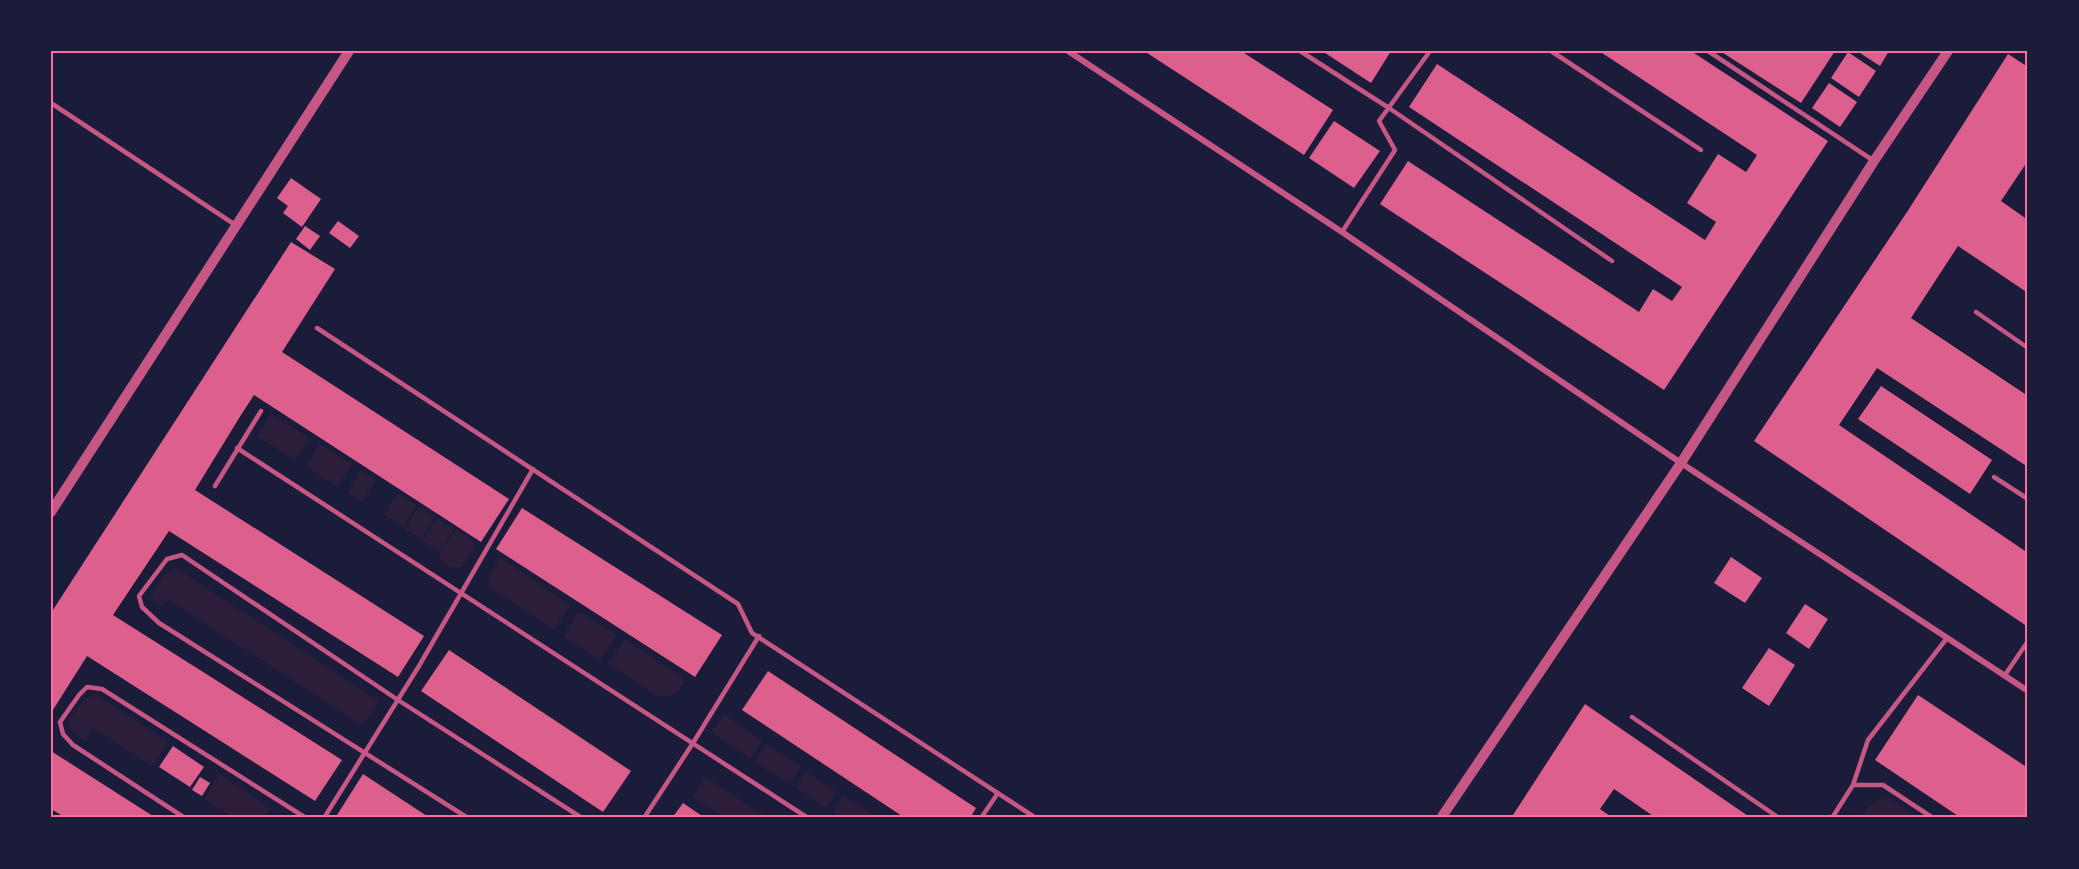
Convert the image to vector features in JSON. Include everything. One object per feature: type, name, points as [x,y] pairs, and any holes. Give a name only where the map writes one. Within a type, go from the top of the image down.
[{"type":"street","points":[[51,512],[349,51]]},
{"type":"street","points":[[1068,51],[1342,232],[1681,462],[2028,691]]},
{"type":"street","points":[[1441,818],[1681,462],[1874,161],[1948,51]]},
{"type":"lane","points":[[1300,51],[1389,108],[1612,261]]},
{"type":"lane","points":[[1342,232],[1395,150],[1379,121],[1430,51]]},
{"type":"lane","points":[[1551,51],[1701,150]]},
{"type":"lane","points":[[1708,51],[1874,161]]},
{"type":"lane","points":[[51,103],[237,226]]},
{"type":"lane","points":[[1976,312],[2028,348]]},
{"type":"lane","points":[[317,328],[738,604],[752,633],[1036,818]]},
{"type":"lane","points":[[215,486],[261,411]]},
{"type":"lane","points":[[237,448],[808,818]]},
{"type":"lane","points":[[324,818],[398,700],[533,470]]},
{"type":"lane","points":[[1994,477],[2028,499]]},
{"type":"lane","points":[[468,818],[159,623],[142,608],[139,596],[167,559],[182,555],[398,700],[582,818]]},
{"type":"lane","points":[[644,818],[759,636]]},
{"type":"lane","points":[[1832,818],[1853,785],[1868,740],[1947,638]]},
{"type":"lane","points":[[2005,675],[2028,641]]},
{"type":"lane","points":[[185,818],[73,745],[63,734],[60,722],[87,687],[102,689],[306,818]]},
{"type":"lane","points":[[1632,717],[1779,818]]},
{"type":"lane","points":[[1853,785],[1883,785],[1933,818]]},
{"type":"lane","points":[[981,818],[998,793]]},
{"type":"shaded area","points":[[271,413],[310,438],[295,460],[257,436]]},
{"type":"shaded area","points":[[319,444],[352,464],[338,487],[306,467]]},
{"type":"shaded area","points":[[360,470],[376,480],[362,502],[347,492]]},
{"type":"shaded area","points":[[398,493],[416,506],[404,526],[384,515]]},
{"type":"shaded area","points":[[419,506],[435,516],[421,539],[405,529]]},
{"type":"shaded area","points":[[437,518],[454,529],[439,552],[422,542]]},
{"type":"shaded area","points":[[456,529],[476,543],[462,567],[449,567],[439,559],[440,553]]},
{"type":"shaded area","points":[[500,557],[570,605],[554,630],[489,586],[488,578]]},
{"type":"shaded area","points":[[175,567],[379,701],[363,726],[167,599],[162,607],[150,598],[161,579]]},
{"type":"shaded area","points":[[579,611],[617,635],[600,660],[563,636]]},
{"type":"shaded area","points":[[624,639],[686,680],[678,691],[671,696],[655,695],[608,663]]},
{"type":"shaded area","points":[[95,694],[168,741],[156,761],[150,765],[94,728],[88,734],[86,742],[70,729],[69,718],[85,699]]},
{"type":"shaded area","points":[[724,714],[762,741],[750,759],[711,732]]},
{"type":"shaded area","points":[[766,744],[801,766],[789,784],[755,762]]},
{"type":"shaded area","points":[[806,771],[837,792],[826,808],[795,787]]},
{"type":"shaded area","points":[[220,774],[271,809],[264,818],[233,818],[204,799]]},
{"type":"shaded area","points":[[704,779],[709,779],[768,818],[724,818],[692,797]]},
{"type":"shaded area","points":[[843,795],[873,815],[871,818],[842,818],[833,812]]},
{"type":"shaded area","points":[[1882,798],[1889,798],[1919,818],[1861,818],[1870,806]]},
{"type":"building","points":[[1144,51],[1241,51],[1333,110],[1304,155]]},
{"type":"building","points":[[1322,51],[1391,51],[1371,83]]},
{"type":"building","points":[[1599,51],[1691,51],[1828,141],[1664,390],[1380,204],[1408,161],[1639,312],[1653,289],[1672,301],[1682,287],[1409,107],[1437,64],[1705,240],[1716,222],[1687,203],[1718,154],[1746,172],[1757,155]]},
{"type":"building","points":[[1720,51],[1835,51],[1801,103]]},
{"type":"building","points":[[1857,51],[1889,51],[1880,66]]},
{"type":"building","points":[[1848,52],[1876,71],[1859,97],[1831,78]]},
{"type":"building","points":[[2008,54],[2028,67],[2028,167],[2025,165],[2001,201],[2028,220],[2028,293],[1958,246],[1911,318],[2028,396],[2028,467],[1877,368],[1839,425],[2028,553],[2028,627],[1754,441],[1907,212]]},
{"type":"building","points":[[1829,83],[1857,102],[1840,127],[1812,108]]},
{"type":"building","points":[[1334,121],[1380,151],[1354,188],[1309,158]]},
{"type":"building","points":[[291,178],[321,199],[302,227],[283,213],[288,206],[277,198]]},
{"type":"building","points":[[338,221],[359,236],[350,248],[329,233]]},
{"type":"building","points":[[305,226],[320,236],[310,250],[296,239]]},
{"type":"building","points":[[291,242],[335,269],[282,352],[509,499],[481,542],[254,395],[241,415],[195,490],[424,636],[398,677],[169,531],[113,615],[342,760],[315,801],[87,656],[51,713],[51,613]]},
{"type":"building","points":[[1881,386],[1992,460],[1970,494],[1858,419]]},
{"type":"building","points":[[522,508],[722,635],[695,677],[496,549]]},
{"type":"building","points":[[1731,557],[1762,578],[1745,603],[1714,583]]},
{"type":"building","points":[[1805,604],[1828,619],[1809,649],[1786,633]]},
{"type":"building","points":[[1769,648],[1795,665],[1769,706],[1742,688]]},
{"type":"building","points":[[449,650],[631,771],[603,812],[421,691]]},
{"type":"building","points":[[768,671],[976,808],[970,818],[905,818],[742,710]]},
{"type":"building","points":[[1918,695],[2028,768],[2028,818],[1961,818],[1875,760]]},
{"type":"building","points":[[1585,704],[1751,818],[1656,818],[1614,789],[1600,809],[1613,818],[1511,818]]},
{"type":"building","points":[[173,746],[204,767],[190,787],[159,767]]},
{"type":"building","points":[[51,751],[156,818],[66,818],[51,809]]},
{"type":"building","points":[[363,774],[430,818],[341,818],[337,815]]},
{"type":"building","points":[[200,777],[210,783],[202,796],[192,790]]},
{"type":"building","points":[[683,803],[705,818],[672,818]]}]
